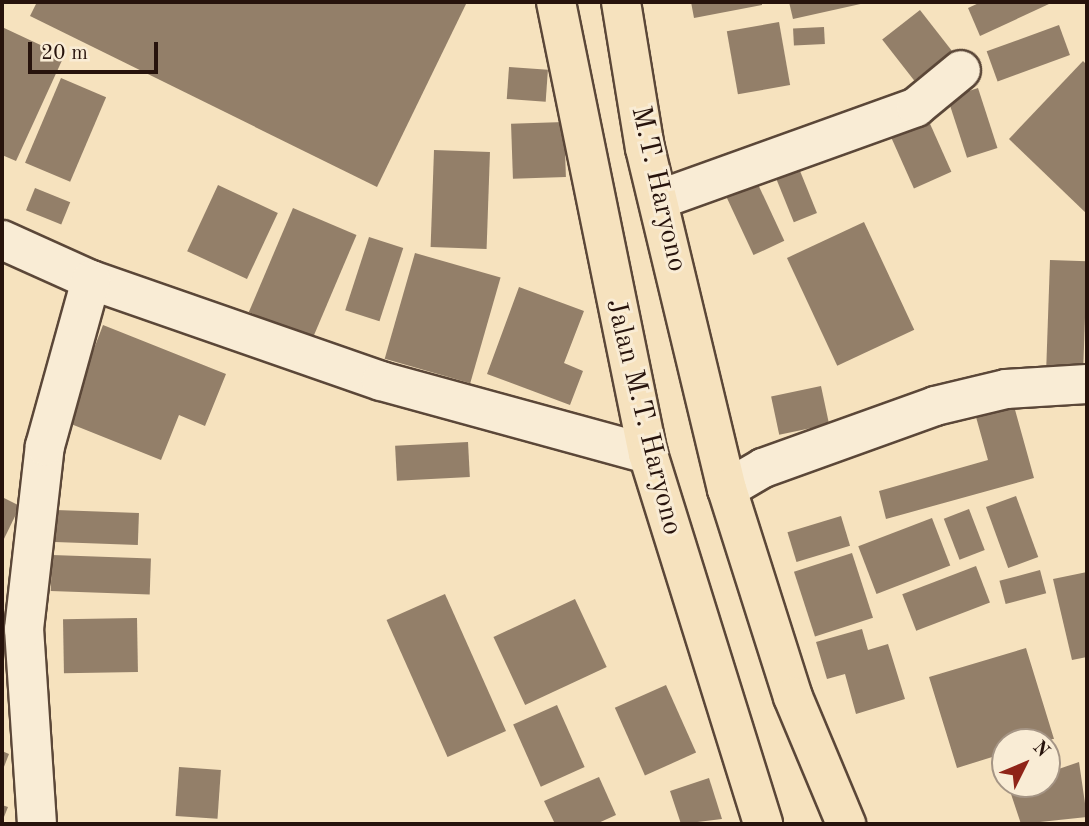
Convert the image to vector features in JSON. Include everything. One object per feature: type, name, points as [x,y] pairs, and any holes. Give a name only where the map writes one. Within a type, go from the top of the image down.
[{"type":"highway","name":"Jalan M.T. Haryono","points":[[556,2],[648,454],[753,821]]},
{"type":"highway","name":"M.T. Haryono","points":[[621,2],[645,148],[661,199],[699,376],[727,489]]},
{"type":"highway","points":[[727,489],[793,697],[846,824]]},
{"type":"street","points":[[661,199],[916,107],[961,70]]},
{"type":"street","points":[[2,240],[92,280],[380,381],[648,454]]},
{"type":"street","points":[[37,824],[13,623],[45,446],[92,280]]},
{"type":"street","points":[[727,489],[762,468],[935,406],[1006,390],[1087,384]]},
{"type":"building","points":[[37,2],[467,2],[377,187],[30,16]]},
{"type":"building","points":[[691,2],[762,2],[762,5],[694,18]]},
{"type":"building","points":[[789,2],[865,2],[865,3],[793,19]]},
{"type":"building","points":[[981,2],[1049,4],[980,36],[968,8]]},
{"type":"building","points":[[920,10],[952,51],[914,81],[882,40]]},
{"type":"building","points":[[779,22],[790,85],[738,94],[727,31]]},
{"type":"building","points":[[1059,25],[1070,55],[998,81],[987,51]]},
{"type":"building","points":[[2,27],[64,56],[16,161],[2,155]]},
{"type":"building","points":[[824,27],[825,44],[794,46],[793,29]]},
{"type":"building","points":[[1083,61],[1087,65],[1087,214],[1009,139]]},
{"type":"building","points":[[509,67],[548,70],[546,102],[507,99]]},
{"type":"building","points":[[61,78],[106,97],[70,182],[25,163]]},
{"type":"building","points":[[978,88],[997,148],[967,158],[948,98]]},
{"type":"building","points":[[927,117],[951,172],[914,188],[890,134]]},
{"type":"building","points":[[564,122],[566,177],[513,179],[511,124]]},
{"type":"building","points":[[434,150],[490,152],[487,249],[431,247]]},
{"type":"building","points":[[796,161],[817,213],[794,222],[773,170]]},
{"type":"building","points":[[756,180],[784,241],[754,255],[725,194]]},
{"type":"building","points":[[218,185],[278,213],[247,279],[187,251]]},
{"type":"building","points":[[35,188],[70,202],[61,224],[26,210]]},
{"type":"building","points":[[293,208],[357,235],[312,339],[249,312]]},
{"type":"building","points":[[864,222],[914,330],[837,366],[787,258]]},
{"type":"building","points":[[369,237],[403,248],[379,321],[345,310]]},
{"type":"building","points":[[415,253],[501,278],[470,383],[385,359]]},
{"type":"building","points":[[1050,260],[1087,261],[1083,366],[1046,365]]},
{"type":"building","points":[[519,287],[584,311],[564,363],[583,371],[570,405],[487,374]]},
{"type":"building","points":[[103,325],[226,374],[205,426],[179,415],[161,460],[66,422]]},
{"type":"building","points":[[821,386],[829,424],[779,435],[771,397]]},
{"type":"building","points":[[1014,406],[1034,478],[886,519],[879,491],[988,460],[976,417]]},
{"type":"building","points":[[468,442],[470,477],[397,481],[395,446]]},
{"type":"building","points":[[1016,496],[1038,557],[1008,568],[986,507]]},
{"type":"building","points":[[2,497],[20,506],[2,543]]},
{"type":"building","points":[[969,509],[985,550],[960,560],[944,519]]},
{"type":"building","points":[[56,510],[139,513],[138,545],[55,542]]},
{"type":"building","points":[[841,516],[850,546],[797,562],[787,532]]},
{"type":"building","points":[[932,518],[950,566],[877,594],[858,546]]},
{"type":"building","points":[[852,553],[873,618],[815,637],[794,572]]},
{"type":"building","points":[[52,555],[151,558],[150,594],[51,591]]},
{"type":"building","points":[[976,566],[990,602],[916,631],[902,594]]},
{"type":"building","points":[[1040,570],[1046,593],[1006,604],[999,581]]},
{"type":"building","points":[[1087,572],[1087,657],[1072,660],[1053,579]]},
{"type":"building","points":[[445,594],[506,731],[448,757],[387,620]]},
{"type":"building","points":[[575,599],[607,667],[525,705],[493,637]]},
{"type":"building","points":[[137,618],[138,672],[64,673],[63,619]]},
{"type":"building","points":[[862,629],[868,650],[888,644],[905,699],[856,714],[845,674],[827,679],[816,642]]},
{"type":"building","points":[[1026,648],[1051,728],[991,728],[991,757],[957,768],[929,677]]},
{"type":"building","points":[[666,685],[696,753],[645,775],[615,708]]},
{"type":"building","points":[[557,705],[585,767],[541,787],[513,725]]},
{"type":"building","points":[[2,751],[9,754],[2,772]]},
{"type":"building","points":[[1079,762],[1087,817],[1021,824],[1012,798],[1061,798],[1061,768]]},
{"type":"building","points":[[179,767],[221,770],[217,819],[176,816]]},
{"type":"building","points":[[599,777],[616,815],[596,824],[555,824],[544,801]]},
{"type":"building","points":[[709,778],[722,819],[681,824],[670,791]]},
{"type":"building","points":[[2,805],[8,807],[2,822]]}]
